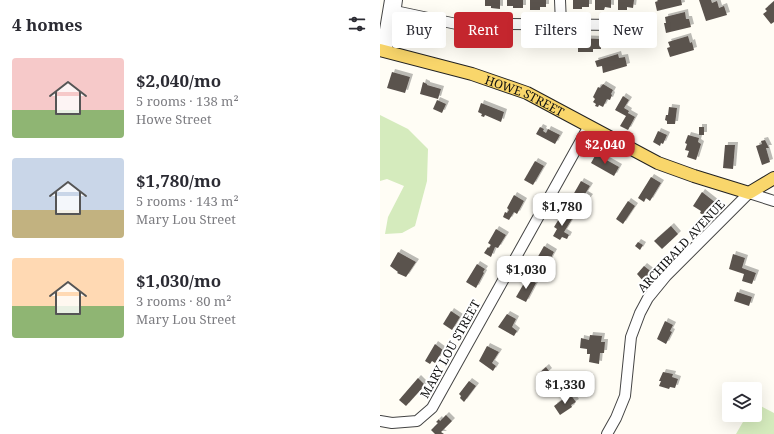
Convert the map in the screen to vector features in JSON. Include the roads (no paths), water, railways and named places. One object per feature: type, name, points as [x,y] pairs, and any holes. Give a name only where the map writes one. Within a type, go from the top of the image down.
[{"type":"main road","name":"HOWE STREET","points":[[382,51],[472,74],[527,93],[658,162],[694,176],[749,193]]},
{"type":"main road","points":[[749,193],[774,178]]},
{"type":"street","points":[[390,0],[393,12]]},
{"type":"street","points":[[393,12],[397,0]]},
{"type":"street","points":[[560,0],[560,12]]},
{"type":"street","points":[[382,51],[384,36],[392,16]]},
{"type":"street","points":[[446,22],[466,26],[482,36],[495,26],[521,24]]},
{"type":"street","name":"MARY LOU STREET","points":[[380,421],[392,423],[417,421],[432,408],[589,126]]},
{"type":"street","name":"HOWE STREET","points":[[749,193],[774,201]]},
{"type":"street","name":"ARCHIBALD AVENUE","points":[[607,434],[616,418],[625,396],[631,337],[640,313],[648,298],[666,276],[749,193]]}]
